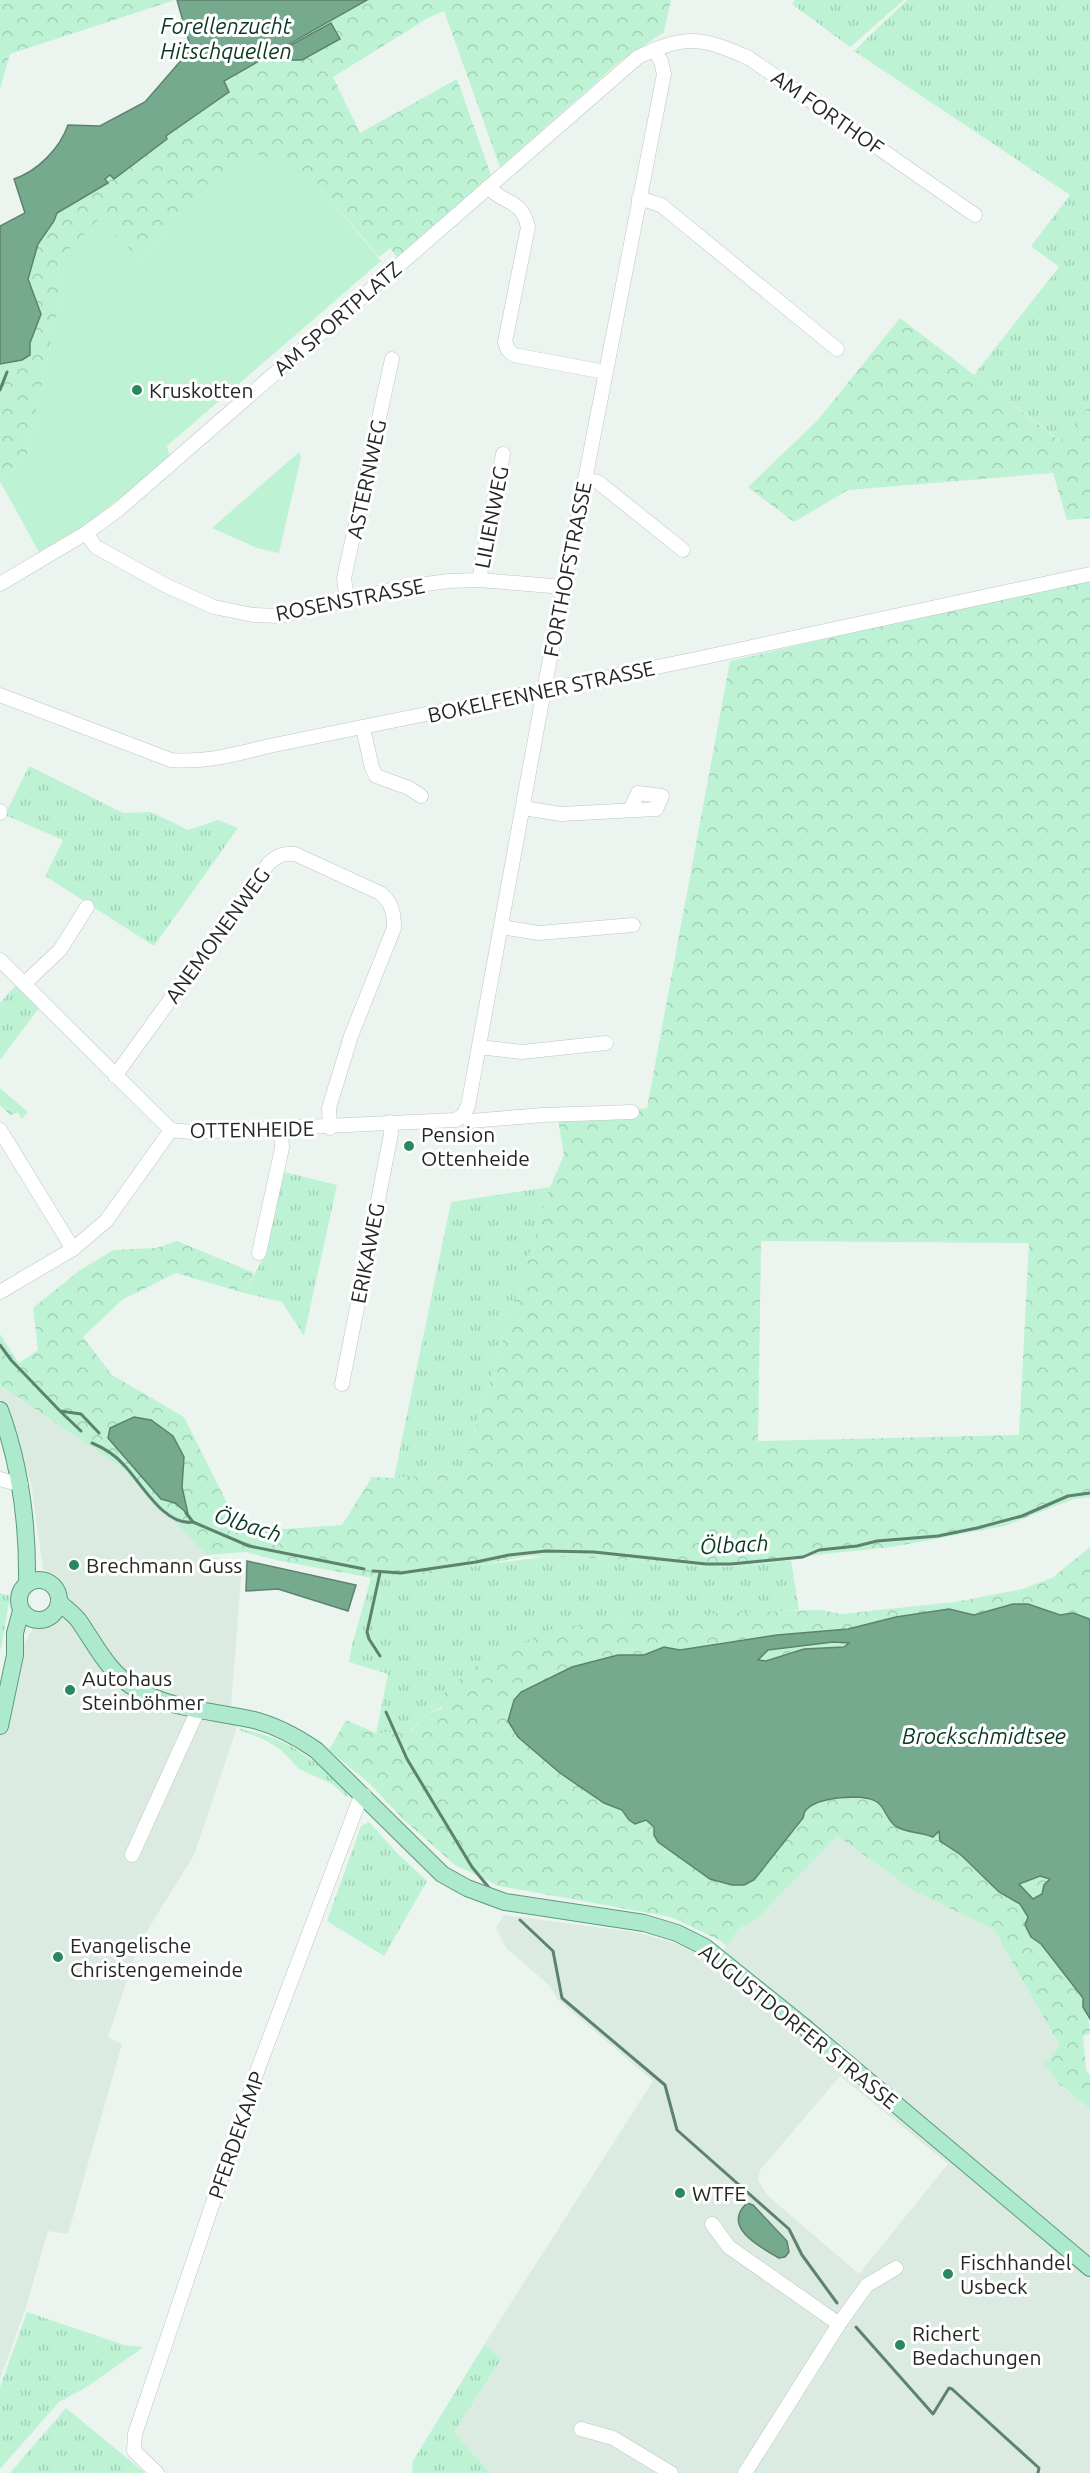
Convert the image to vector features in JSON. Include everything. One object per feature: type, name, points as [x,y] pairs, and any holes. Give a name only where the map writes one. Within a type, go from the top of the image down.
[{"type":"main road","points":[[0,1410],[14,1447],[21,1485],[26,1530],[27,1584]]},
{"type":"main road","points":[[15,1655],[26,1633],[42,1619],[55,1612],[59,1602],[56,1590],[47,1581],[26,1530]]},
{"type":"main road","points":[[0,1726],[15,1655],[15,1633],[21,1611],[19,1596],[27,1584],[36,1580],[47,1581]]},
{"type":"main road","name":"AUGUSTDORFER STRASSE","points":[[59,1602],[79,1621],[104,1660],[121,1678],[136,1689],[159,1701],[256,1721],[289,1733],[316,1750],[442,1874],[466,1888],[505,1902],[644,1923],[677,1933],[705,1947],[802,2025],[1090,2268]]},
{"type":"main road","points":[[21,1611],[31,1619],[67,1621],[84,1630]]},
{"type":"street","name":"AM FORTHOF","points":[[668,43],[695,40],[722,46],[749,58],[975,215]]},
{"type":"street","name":"AM SPORTPLATZ","points":[[0,584],[86,533],[119,509],[638,57],[668,43]]},
{"type":"street","name":"FORTHOFSTRASSE","points":[[479,1047],[563,589],[664,75],[661,62],[654,50]]},
{"type":"street","points":[[488,187],[497,196],[516,205],[525,213],[528,227],[505,342],[508,350],[514,355],[605,372]]},
{"type":"street","points":[[639,198],[661,205],[837,349]]},
{"type":"street","name":"ASTERNWEG","points":[[347,600],[344,578],[392,359]]},
{"type":"street","name":"LILIENWEG","points":[[479,580],[503,454]]},
{"type":"street","points":[[585,479],[598,482],[683,550]]},
{"type":"street","name":"ROSENSTRASSE","points":[[86,533],[96,547],[167,586],[214,607],[253,615],[280,616],[403,587],[449,581],[479,580],[552,586],[563,589]]},
{"type":"street","name":"BOKELFENNER STRASSE","points":[[0,695],[171,760],[194,762],[214,760],[1090,574]]},
{"type":"street","points":[[363,728],[376,776],[409,788],[421,796]]},
{"type":"street","points":[[523,808],[561,814],[630,810]]},
{"type":"street","name":"ANEMONENWEG","points":[[115,1076],[269,863],[285,853],[295,854],[380,892],[394,912],[394,928],[351,1036],[329,1108],[330,1128]]},
{"type":"street","points":[[24,984],[60,950],[87,907]]},
{"type":"street","points":[[501,927],[539,933],[633,925]]},
{"type":"street","name":"OTTENHEIDE","points":[[0,960],[171,1130],[191,1132],[330,1128],[390,1122],[456,1120],[463,1115],[470,1121],[543,1115],[632,1112]]},
{"type":"street","points":[[463,1115],[468,1106],[479,1047],[522,1052],[606,1043]]},
{"type":"street","name":"ERIKAWEG","points":[[342,1384],[391,1134],[390,1122]]},
{"type":"street","points":[[259,1253],[282,1148],[281,1129]]},
{"type":"street","points":[[0,1130],[73,1249]]},
{"type":"street","points":[[0,1292],[73,1249],[106,1221],[171,1130]]},
{"type":"street","points":[[0,1479],[21,1485]]},
{"type":"street","points":[[132,1855],[198,1710]]},
{"type":"street","name":"PFERDEKAMP","points":[[157,2473],[134,2451],[135,2434],[259,2066],[359,1801],[364,1795]]},
{"type":"street","points":[[712,2224],[729,2247],[839,2324]]},
{"type":"street","points":[[745,2473],[839,2324],[867,2285],[896,2268]]},
{"type":"street","points":[[581,2429],[613,2438],[671,2473]]},
{"type":"shaded area","points":[[0,1385],[122,1468],[207,1555],[242,1565],[231,1707],[237,1727],[194,1855],[140,1942],[108,2037],[122,2044],[68,2234],[48,2231],[25,2310],[0,2379],[0,1734],[23,1646],[34,1627],[57,1617],[62,1607],[65,1589],[56,1575],[43,1569],[31,1483],[0,1398]]},
{"type":"shaded area","points":[[837,1836],[913,1890],[994,1930],[1060,2046],[1060,2086],[1090,2109],[1090,2473],[490,2473],[454,2432],[502,2358],[484,2345],[653,2081],[558,2000],[549,1985],[506,1948],[496,1928],[504,1915],[640,1933],[674,1943],[699,1954],[712,1966],[739,1928],[756,1920]],"holes":[[[840,2076],[948,2164],[859,2274],[766,2194],[758,2180],[760,2170]]]},
{"type":"green space","points":[[0,0],[175,0],[10,54],[0,89]]},
{"type":"green space","points":[[367,0],[671,0],[664,32],[619,62],[500,167],[444,11],[428,18],[333,77],[360,133],[457,79],[491,175],[398,258],[390,248],[379,257],[322,189],[259,155],[139,258],[99,220],[57,261],[62,291],[27,455],[0,484],[0,364],[41,314],[28,279],[38,244],[57,213],[229,92],[224,82]]},
{"type":"green space","points":[[795,0],[904,0],[850,47],[792,4]]},
{"type":"green space","points":[[907,0],[1090,0],[1090,405],[1061,441],[974,375],[1059,267],[1031,246],[1070,195],[854,51]]},
{"type":"green space","name":"Kruskotten","points":[[258,155],[292,164],[322,189],[381,261],[167,446],[170,459],[84,526],[39,552],[1,483],[27,455],[62,291],[57,261],[99,219],[139,258]]},
{"type":"green space","points":[[900,318],[1060,441],[1090,405],[1090,518],[1067,520],[1053,473],[848,490],[794,522],[748,487],[818,420]]},
{"type":"green space","points":[[299,452],[301,457],[279,553],[257,548],[212,528]]},
{"type":"green space","points":[[1090,578],[1090,1497],[1074,1499],[1004,1526],[892,1547],[737,1567],[528,1556],[449,1571],[378,1579],[280,1561],[246,1552],[207,1555],[122,1468],[0,1385],[0,1334],[19,1363],[38,1350],[33,1308],[80,1270],[114,1250],[156,1248],[177,1241],[254,1273],[244,1293],[176,1273],[122,1300],[83,1337],[112,1375],[184,1417],[232,1513],[252,1525],[284,1529],[342,1525],[372,1477],[394,1478],[462,1473],[550,1187],[564,1155],[558,1120],[647,1108],[730,661]],"holes":[[[761,1241],[1029,1243],[1019,1435],[758,1441]],[[115,1446],[184,1457],[182,1487],[187,1514],[175,1503],[161,1499]]]},
{"type":"green space","points":[[29,766],[123,813],[151,812],[188,830],[218,820],[238,828],[154,946],[45,876],[63,840],[5,815]]},
{"type":"green space","points":[[16,985],[39,1008],[0,1060],[0,1003]]},
{"type":"green space","points":[[0,1088],[28,1112],[22,1119],[18,1113],[10,1115],[0,1105]]},
{"type":"green space","points":[[280,1171],[337,1185],[304,1336],[282,1302],[244,1293],[264,1257]]},
{"type":"green space","points":[[550,1187],[462,1473],[394,1478],[451,1202]]},
{"type":"green space","points":[[1090,1547],[1090,1619],[1073,1613],[1060,1615],[1028,1604],[974,1615],[948,1609],[896,1617],[847,1629],[777,1635],[680,1650],[664,1647],[644,1655],[618,1655],[572,1667],[521,1692],[513,1700],[508,1721],[560,1773],[604,1803],[622,1809],[629,1820],[635,1823],[648,1821],[653,1826],[654,1835],[710,1879],[776,1850],[803,1818],[807,1808],[820,1800],[847,1798],[874,1800],[882,1806],[897,1828],[933,1837],[939,1831],[940,1841],[960,1854],[999,1892],[1020,1904],[1028,1917],[1025,1925],[1031,1937],[1040,1944],[1083,1998],[1090,2027],[1090,2033],[1083,2036],[1086,2070],[1090,2075],[1090,2109],[1060,2085],[1045,2064],[1060,2046],[994,1930],[913,1890],[837,1836],[756,1920],[739,1928],[727,1946],[671,1917],[499,1886],[455,1865],[404,1820],[370,1784],[329,1750],[346,1720],[376,1733],[411,1732],[427,1714],[442,1708],[438,1699],[472,1668],[554,1628],[610,1621],[722,1613],[821,1610],[841,1614],[955,1602],[1023,1589],[1052,1578]]},
{"type":"green space","points":[[549,1556],[737,1567],[791,1560],[799,1610],[610,1621],[427,1714],[410,1732],[376,1733],[388,1674],[349,1662],[371,1578],[378,1579]]},
{"type":"green space","points":[[0,1593],[10,1596],[1,1649],[0,1649]]},
{"type":"green space","points":[[833,1642],[850,1643],[845,1646],[810,1649],[769,1660],[758,1660],[768,1650]]},
{"type":"green space","points":[[240,1728],[269,1736],[293,1747],[331,1775],[349,1799],[332,1784],[299,1769],[280,1749],[261,1738],[239,1730]]},
{"type":"green space","points":[[369,1822],[427,1881],[384,1956],[327,1921],[361,1826]]},
{"type":"green space","points":[[1040,1876],[1050,1878],[1044,1885],[1042,1894],[1033,1899],[1019,1884]]},
{"type":"green space","points":[[27,2312],[124,2345],[144,2347],[85,2388],[59,2402],[0,2469],[0,2387]]},
{"type":"green space","points":[[484,2345],[502,2358],[454,2432],[490,2473],[412,2473],[413,2461]]},
{"type":"green space","points":[[66,2408],[145,2473],[10,2473]]},
{"type":"water","name":"Forellenzucht Hitschquellen","points":[[177,0],[367,0],[224,81],[229,92],[166,136],[167,139],[114,179],[110,175],[105,179],[108,183],[57,213],[38,244],[28,279],[41,314],[30,343],[30,355],[22,360],[0,364],[0,226],[25,213],[14,179],[47,158],[60,142],[68,125],[100,126],[145,102],[191,49]]},
{"type":"water","points":[[331,23],[340,39],[302,60],[290,60],[287,53],[289,46]]},
{"type":"water","points":[[134,1417],[151,1420],[173,1436],[184,1457],[182,1487],[188,1514],[175,1503],[161,1499],[108,1438],[110,1428]]},
{"type":"water","points":[[247,1561],[356,1585],[348,1611],[278,1589],[246,1591]]},
{"type":"water","name":"Brockschmidtsee","points":[[1013,1604],[1028,1604],[1060,1615],[1073,1613],[1090,1619],[1090,2019],[1083,2007],[1083,1998],[1041,1944],[1031,1937],[1025,1925],[1028,1917],[1020,1904],[999,1892],[961,1855],[940,1841],[939,1831],[933,1837],[901,1829],[891,1822],[877,1802],[870,1799],[851,1797],[830,1799],[806,1810],[803,1818],[754,1880],[744,1885],[732,1885],[710,1879],[658,1842],[654,1835],[654,1827],[646,1820],[635,1824],[622,1810],[604,1803],[560,1773],[518,1737],[508,1721],[514,1700],[521,1692],[572,1667],[618,1655],[644,1655],[664,1647],[680,1650],[777,1635],[848,1629],[896,1617],[949,1609],[974,1615]],"holes":[[[833,1642],[849,1643],[844,1647],[804,1649],[766,1661],[758,1660],[768,1650]],[[1040,1876],[1050,1879],[1044,1885],[1042,1894],[1033,1899],[1019,1884]]]},
{"type":"water","points":[[747,2203],[753,2205],[787,2241],[789,2252],[785,2257],[779,2258],[762,2248],[741,2228],[738,2220],[740,2212]]},
{"type":"waterway","points":[[0,390],[7,372]]},
{"type":"waterway","name":"Ölbach","points":[[0,1345],[11,1360],[60,1411],[81,1414],[99,1433]]},
{"type":"waterway","name":"Ölbach","points":[[61,1412],[81,1431]]},
{"type":"waterway","name":"Ölbach","points":[[92,1443],[120,1460],[163,1511],[182,1522],[193,1522]]},
{"type":"waterway","name":"Ölbach","points":[[373,1571],[401,1573],[546,1551],[594,1552],[706,1564],[803,1557],[819,1550],[857,1546],[877,1541],[938,1536],[977,1528],[1022,1516],[1068,1496],[1090,1493]]},
{"type":"waterway","name":"Ölbach","points":[[186,1513],[193,1522],[249,1546],[364,1569]]},
{"type":"waterway","points":[[380,1573],[367,1632],[380,1656]]},
{"type":"waterway","points":[[386,1712],[407,1759],[472,1867],[490,1889]]},
{"type":"waterway","points":[[520,1920],[553,1951],[562,1998],[665,2085],[677,2130],[789,2229],[802,2255],[837,2303]]},
{"type":"waterway","points":[[856,2327],[933,2414],[949,2388],[952,2389],[1039,2468],[1038,2473]]},
{"type":"place","name":"Kruskotten","points":[[137,390]]},
{"type":"place","name":"Pension Ottenheide","points":[[409,1146]]},
{"type":"place","name":"Brechmann Guss","points":[[74,1565]]},
{"type":"place","name":"Autohaus Steinböhmer","points":[[70,1690]]},
{"type":"place","name":"Evangelische Christengemeinde","points":[[58,1957]]},
{"type":"place","name":"WTFE","points":[[680,2193]]},
{"type":"place","name":"Fischhandel Usbeck","points":[[948,2274]]},
{"type":"place","name":"Richert Bedachungen","points":[[900,2345]]}]
